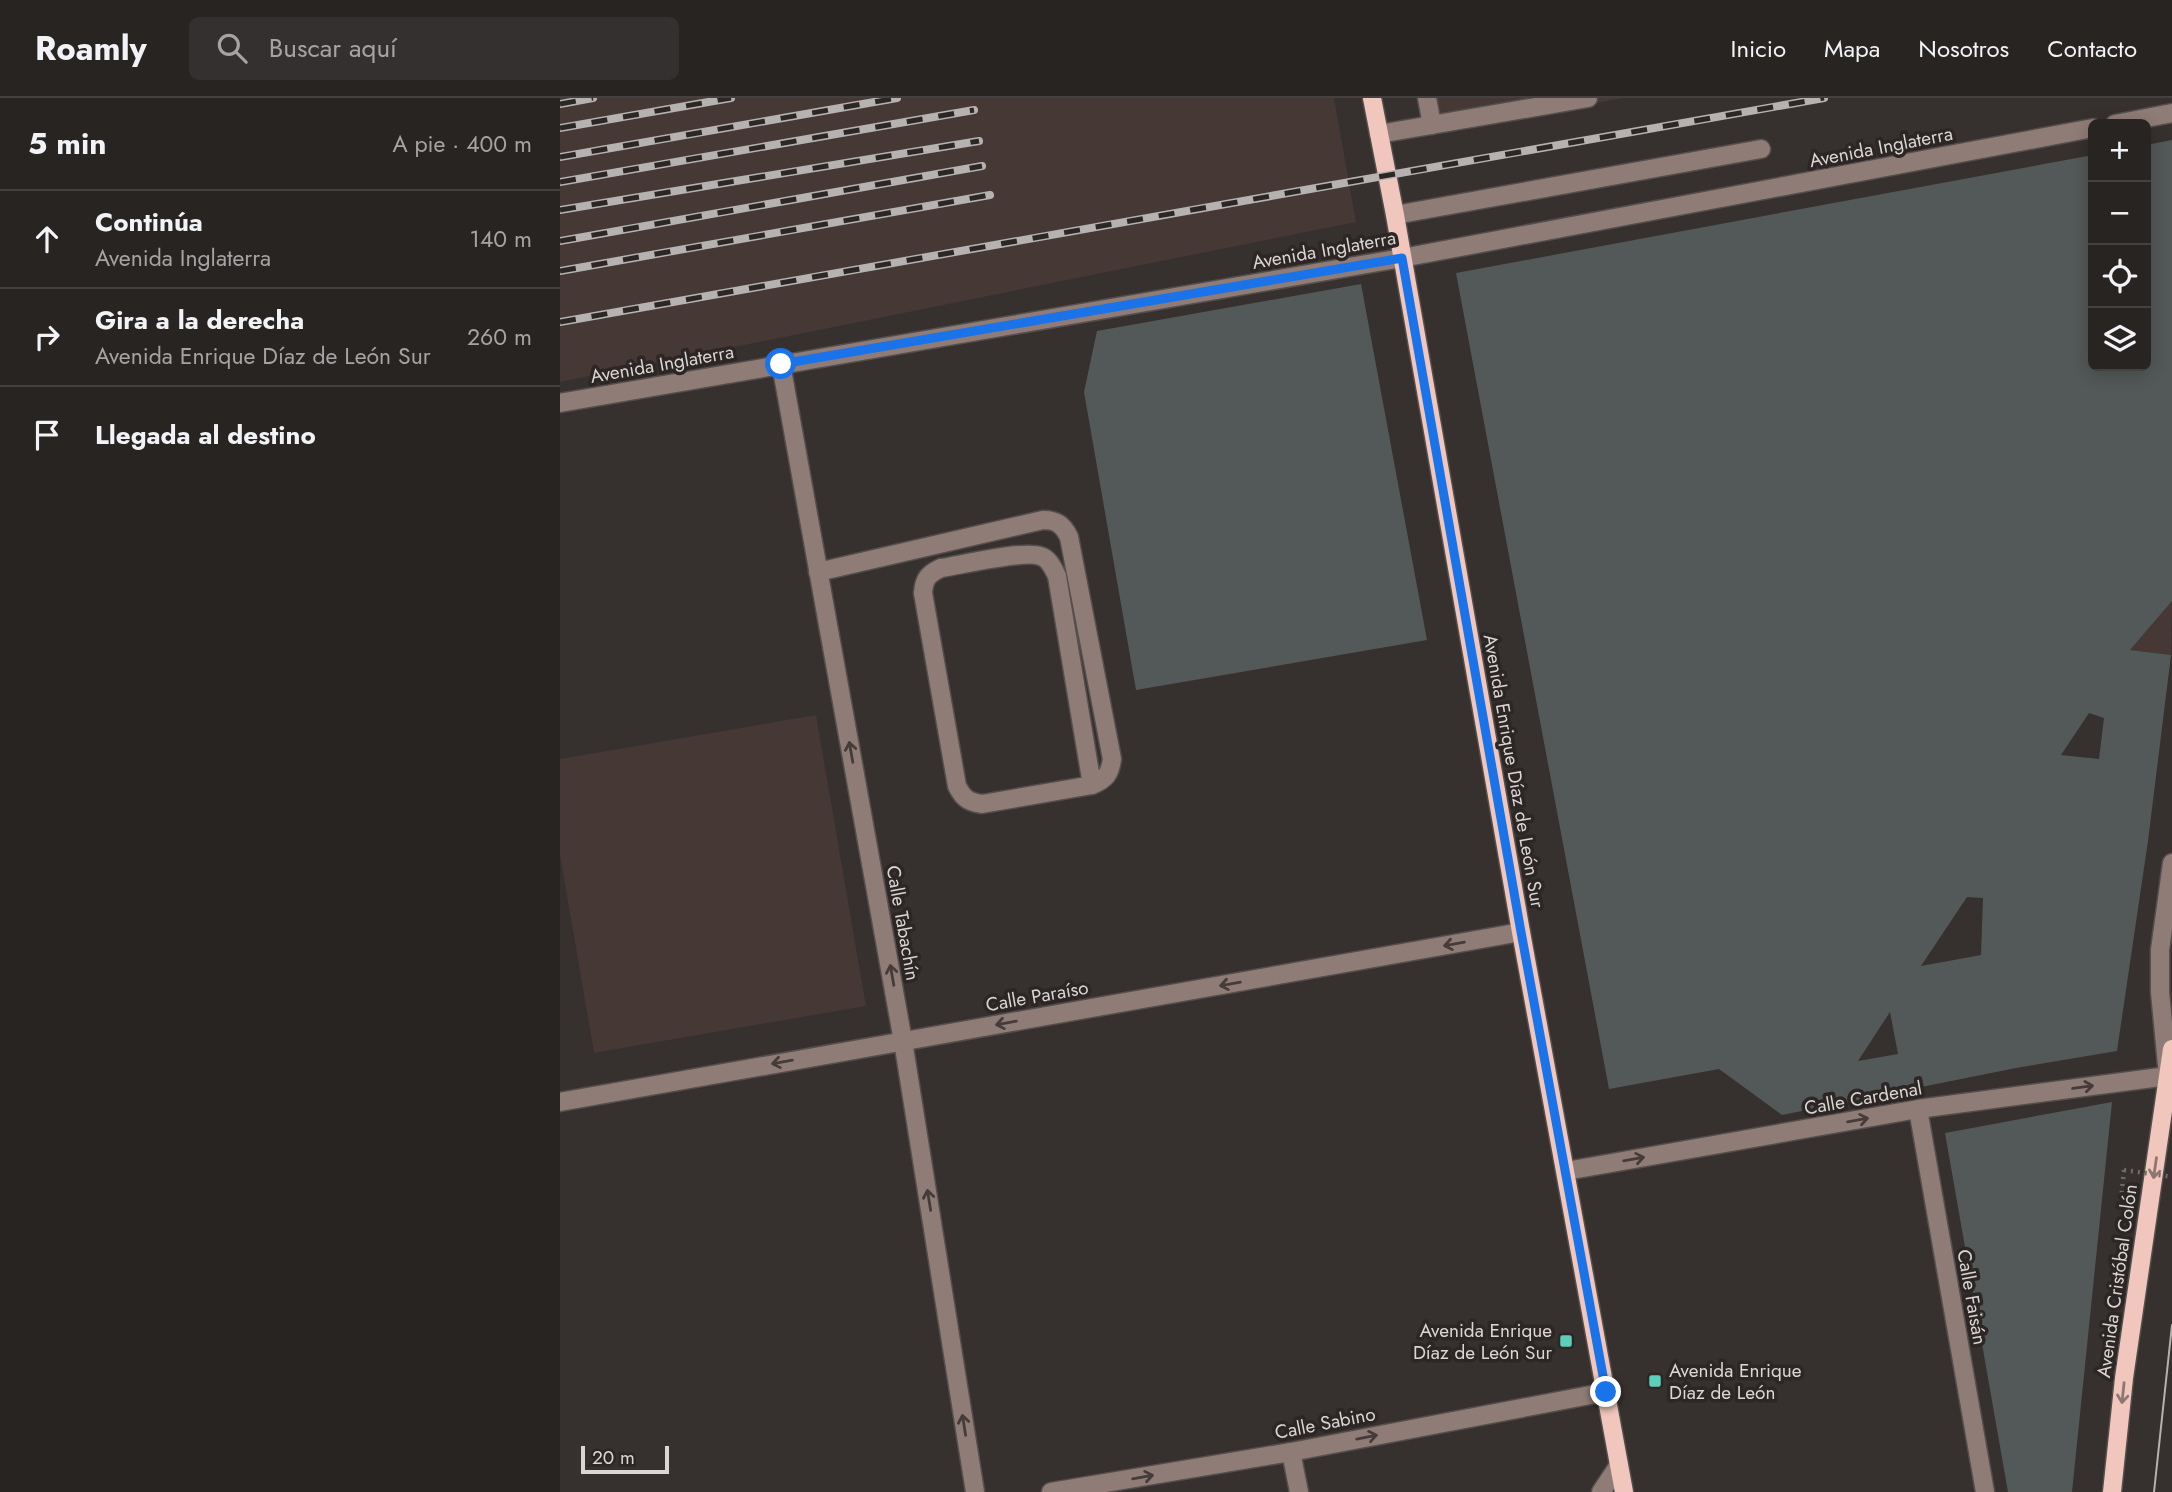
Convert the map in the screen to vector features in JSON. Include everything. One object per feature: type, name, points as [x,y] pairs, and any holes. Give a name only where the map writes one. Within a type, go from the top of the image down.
[{"type":"main road","name":"Avenida Enrique Díaz de León Sur","points":[[1372,98],[1624,1492]]},
{"type":"main road","name":"Avenida Cristóbal Colón","points":[[2112,1492],[2124,1378],[2172,1049]]},
{"type":"street","points":[[1427,98],[1432,125]]},
{"type":"street","points":[[1379,134],[1588,98]]},
{"type":"street","points":[[2144,119],[2172,114]]},
{"type":"street","name":"Avenida Inglaterra","points":[[560,404],[1402,258],[2088,129]]},
{"type":"street","points":[[1395,215],[1761,149]]},
{"type":"street","name":"Calle Tabachín","points":[[781,364],[903,1041],[975,1492]]},
{"type":"street","points":[[818,572],[1043,520],[1054,520],[1064,527],[1069,537],[1112,759],[1111,771],[1104,780],[1092,785],[982,804],[971,803],[962,796],[957,786],[923,593],[924,582],[931,573],[941,568],[1025,555],[1041,556],[1051,565],[1057,576],[1092,785]]},
{"type":"street","name":"Avenida Cristóbal Colón","points":[[2168,1076],[2160,992],[2160,950],[2172,863]]},
{"type":"street","name":"Calle Paraíso","points":[[560,1102],[1521,932]]},
{"type":"street","name":"Calle Cardenal","points":[[1566,1171],[1917,1109],[2168,1076]]},
{"type":"street","name":"Calle Faisán","points":[[1917,1109],[1985,1492]]},
{"type":"street","name":"Calle Sabino","points":[[1051,1492],[1291,1452],[1606,1392]]},
{"type":"street","points":[[1291,1452],[1299,1492]]},
{"type":"street","points":[[1601,1492],[1619,1465]]},
{"type":"path","points":[[2120,1210],[2124,1170],[2172,1177]]},
{"type":"shaded area","points":[[560,98],[1334,98],[1356,222],[560,382]]},
{"type":"shaded area","points":[[1419,98],[1625,98],[1425,133]]},
{"type":"shaded area","points":[[2172,601],[2171,655],[2130,650]]},
{"type":"shaded area","points":[[816,715],[866,1006],[594,1053],[560,855],[560,759]]},
{"type":"building","points":[[2172,140],[2172,601],[2130,650],[2171,655],[2148,841],[2117,1051],[2016,1068],[1782,1115],[1719,1069],[1609,1089],[1456,273],[2088,156],[2088,371],[2151,371],[2151,144]],"holes":[[[2089,713],[2104,718],[2099,759],[2061,755]],[[1967,897],[1983,898],[1981,955],[1921,966]],[[1890,1012],[1898,1054],[1858,1061]]]},
{"type":"building","points":[[1361,284],[1427,640],[1136,690],[1084,392],[1097,331]]},
{"type":"building","points":[[2112,1102],[2072,1492],[2008,1492],[1945,1133]]},
{"type":"tram line","points":[[2154,1492],[2172,1325]]},
{"type":"railway","points":[[560,104],[593,98]]},
{"type":"railway","points":[[560,128],[731,98]]},
{"type":"railway","points":[[560,157],[897,98]]},
{"type":"railway","points":[[560,322],[1824,98]]},
{"type":"railway","points":[[560,182],[974,110]]},
{"type":"railway","points":[[560,210],[979,141]]},
{"type":"railway","points":[[560,241],[982,166]]},
{"type":"railway","points":[[560,271],[990,195]]},
{"type":"place","name":"Avenida Enrique Díaz de León Sur","points":[[1566,1341]]},
{"type":"place","name":"Avenida Enrique Díaz de León","points":[[1655,1381]]},
{"type":"route","points":[[781,364],[1402,258],[1521,932],[1606,1392]]}]
